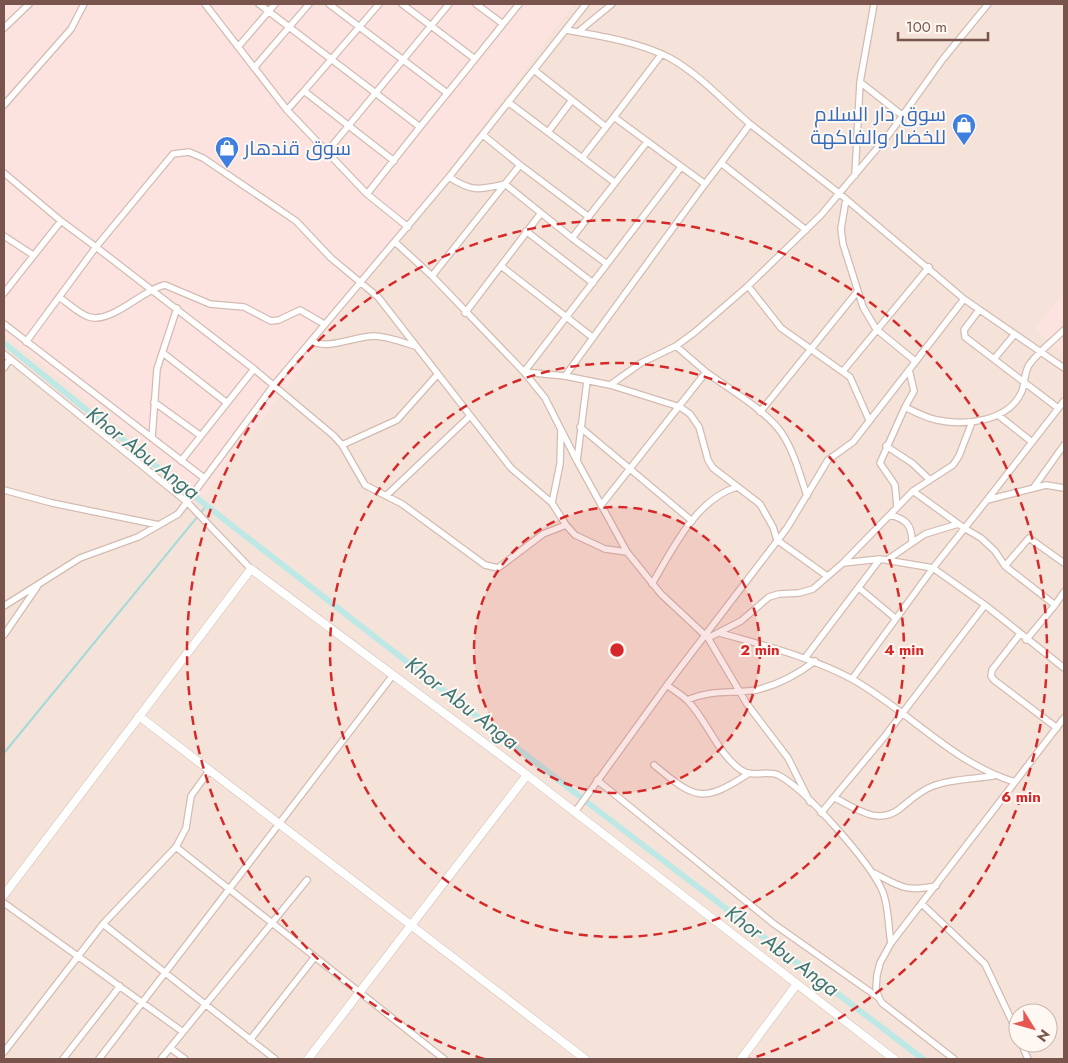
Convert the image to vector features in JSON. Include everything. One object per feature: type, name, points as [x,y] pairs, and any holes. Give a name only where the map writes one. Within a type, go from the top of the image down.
[{"type":"street","points":[[4,28],[29,4]]},
{"type":"street","points":[[4,105],[71,29],[84,4]]},
{"type":"street","points":[[205,4],[287,110],[326,153],[367,194],[408,227]]},
{"type":"street","points":[[259,4],[420,127]]},
{"type":"street","points":[[238,47],[275,4]]},
{"type":"street","points":[[254,68],[309,4]]},
{"type":"street","points":[[329,4],[448,93]]},
{"type":"street","points":[[287,110],[379,4]]},
{"type":"street","points":[[402,4],[474,59]]},
{"type":"street","points":[[326,153],[449,4]]},
{"type":"street","points":[[476,4],[503,24]]},
{"type":"street","points":[[367,194],[519,4]]},
{"type":"street","points":[[4,606],[80,558],[138,538],[178,514],[274,385],[408,227],[586,4]]},
{"type":"street","points":[[578,32],[612,4]]},
{"type":"street","points":[[855,176],[860,82],[874,4]]},
{"type":"street","points":[[610,385],[640,364],[676,346],[748,286],[806,230],[855,176],[903,116],[943,59],[988,4]]},
{"type":"street","points":[[566,30],[662,54],[680,64],[750,124],[929,267],[964,299],[1064,368]]},
{"type":"street","points":[[582,158],[662,54]]},
{"type":"street","points":[[534,70],[606,126]]},
{"type":"street","points":[[860,82],[903,116]]},
{"type":"street","points":[[304,91],[394,161]]},
{"type":"street","points":[[548,132],[572,100]]},
{"type":"street","points":[[508,102],[614,182]]},
{"type":"street","points":[[614,117],[705,184]]},
{"type":"street","points":[[565,376],[750,124]]},
{"type":"street","points":[[483,135],[589,217]]},
{"type":"street","points":[[572,238],[647,142]]},
{"type":"street","points":[[26,342],[96,247],[167,159],[173,154],[189,152],[203,158],[296,221],[331,258],[378,297],[511,468],[552,503],[575,535],[592,544],[614,551],[627,552]]},
{"type":"street","points":[[720,163],[806,230]]},
{"type":"street","points":[[432,276],[520,165]]},
{"type":"street","points":[[524,372],[681,167]]},
{"type":"street","points":[[4,173],[61,221],[177,308],[274,385],[342,445],[365,485],[387,495],[431,524],[485,565],[494,569],[505,564],[544,534],[566,525]]},
{"type":"street","points":[[448,178],[470,189],[505,184],[607,264]]},
{"type":"street","points":[[846,199],[841,229],[846,259],[857,292],[876,328],[915,361]]},
{"type":"street","points":[[465,313],[541,213]]},
{"type":"street","points":[[4,293],[61,221]]},
{"type":"street","points":[[526,231],[593,283]]},
{"type":"street","points":[[4,236],[33,255]]},
{"type":"street","points":[[395,242],[432,276],[465,313],[524,372],[546,398],[577,462],[627,552],[652,584],[707,636],[747,704],[788,758],[810,802]]},
{"type":"street","points":[[500,266],[592,337]]},
{"type":"street","points":[[843,371],[876,328],[929,267]]},
{"type":"street","points":[[59,297],[83,314],[97,318],[132,303],[152,289],[165,285],[210,304],[244,307],[270,321],[279,320],[300,310],[324,324]]},
{"type":"street","points":[[748,286],[775,322],[809,349],[843,371],[854,383],[869,420]]},
{"type":"street","points":[[760,412],[857,292]]},
{"type":"street","points":[[575,812],[667,685],[707,636],[777,540],[807,496],[828,460],[853,442],[964,299]]},
{"type":"street","points":[[152,438],[157,369],[177,308]]},
{"type":"street","points":[[979,310],[963,333],[1058,408]]},
{"type":"street","points":[[4,324],[204,478]]},
{"type":"street","points":[[905,407],[936,420],[972,422],[998,415],[1009,407],[1022,391],[1027,367],[1064,330]]},
{"type":"street","points":[[994,359],[1014,334]]},
{"type":"street","points":[[311,341],[324,345],[349,339],[378,336],[415,346]]},
{"type":"street","points":[[676,346],[706,372],[772,423],[786,442],[807,496]]},
{"type":"street","points":[[163,353],[227,403]]},
{"type":"street","points":[[4,354],[189,500],[251,569],[527,775],[894,1059]]},
{"type":"street","points":[[4,368],[10,359]]},
{"type":"street","points":[[181,461],[254,369]]},
{"type":"street","points":[[897,507],[895,485],[880,463],[886,446],[914,391],[909,370]]},
{"type":"street","points":[[524,372],[565,376],[610,385],[680,407],[695,420],[713,468],[754,498],[764,509],[777,540],[827,576]]},
{"type":"street","points":[[602,504],[706,372]]},
{"type":"street","points":[[342,445],[397,420],[437,375]]},
{"type":"street","points":[[577,462],[587,381]]},
{"type":"street","points":[[852,680],[932,568],[1064,401]]},
{"type":"street","points":[[154,402],[201,436]]},
{"type":"street","points":[[998,415],[1032,442]]},
{"type":"street","points":[[387,495],[469,416]]},
{"type":"street","points":[[707,636],[720,633],[741,621],[769,597],[779,594],[805,592],[843,564],[913,491],[953,465],[959,456],[972,422]]},
{"type":"street","points":[[580,427],[692,520]]},
{"type":"street","points":[[552,503],[560,464],[562,428]]},
{"type":"street","points":[[1034,487],[1064,445]]},
{"type":"street","points":[[886,446],[912,463],[930,480]]},
{"type":"street","points":[[987,500],[1013,495],[1046,484],[1064,488]]},
{"type":"street","points":[[652,584],[692,520],[727,489],[737,486]]},
{"type":"street","points":[[4,490],[52,504],[160,525]]},
{"type":"street","points":[[913,491],[958,524],[981,538],[995,551],[1005,566],[1054,606]]},
{"type":"street","points":[[890,515],[901,518],[909,524],[912,530],[912,542]]},
{"type":"street","points":[[805,658],[858,588],[884,560],[935,529],[958,524]]},
{"type":"street","points":[[1005,566],[1029,538],[1064,563]]},
{"type":"street","points":[[843,564],[884,560],[932,568],[985,605],[1026,640],[1064,667]]},
{"type":"street","points":[[4,895],[251,569]]},
{"type":"street","points":[[4,634],[39,583]]},
{"type":"street","points":[[858,588],[895,618]]},
{"type":"street","points":[[1026,640],[1064,592]]},
{"type":"street","points":[[822,814],[985,605]]},
{"type":"street","points":[[720,633],[815,661],[852,680],[903,712],[950,750],[993,776],[1015,782]]},
{"type":"street","points":[[1020,634],[992,670],[991,676],[1057,728]]},
{"type":"street","points":[[687,700],[719,691],[756,690],[782,681],[815,661]]},
{"type":"street","points":[[99,1059],[393,675]]},
{"type":"street","points":[[667,685],[687,700],[734,763],[748,774]]},
{"type":"street","points":[[139,716],[585,1059]]},
{"type":"street","points":[[954,1059],[882,1003],[876,988],[880,963],[891,943],[1064,718]]},
{"type":"street","points":[[654,765],[684,789],[696,794],[709,794],[728,787],[748,774],[770,773],[778,776],[822,814],[871,872],[884,893],[891,943]]},
{"type":"street","points":[[4,1052],[102,924],[176,847],[186,828],[191,796],[209,771]]},
{"type":"street","points":[[308,1059],[527,775]]},
{"type":"street","points":[[835,798],[870,816],[882,816],[897,811],[917,794],[934,786],[993,776]]},
{"type":"street","points":[[597,780],[774,924],[879,998]]},
{"type":"street","points":[[176,847],[359,994],[444,1059]]},
{"type":"street","points":[[871,872],[904,889],[915,890],[936,886]]},
{"type":"street","points":[[161,1059],[306,880]]},
{"type":"street","points":[[4,903],[182,1032]]},
{"type":"street","points":[[922,904],[985,964],[1008,1013]]},
{"type":"street","points":[[102,924],[275,1059]]},
{"type":"street","points":[[250,1040],[314,958]]},
{"type":"street","points":[[741,1059],[797,984]]},
{"type":"street","points":[[63,1059],[120,986]]},
{"type":"street","points":[[170,1048],[185,1059]]},
{"type":"shaded area","points":[[4,4],[1064,4],[1064,1059],[4,1059]]},
{"type":"shaded area","name":"سوق قندهار","points":[[4,4],[574,4],[204,497],[49,368],[4,335]]},
{"type":"shaded area","points":[[1064,293],[1064,354],[1035,329]]},
{"type":"waterway","name":"Khor Abu Anga","points":[[4,343],[157,467],[588,803],[923,1059]]},
{"type":"waterway","points":[[4,753],[207,505]]},
{"type":"place","name":"سوق دار السلام للخضار والفاكهة","points":[[964,146]]},
{"type":"place","name":"سوق قندهار","points":[[227,169]]}]
